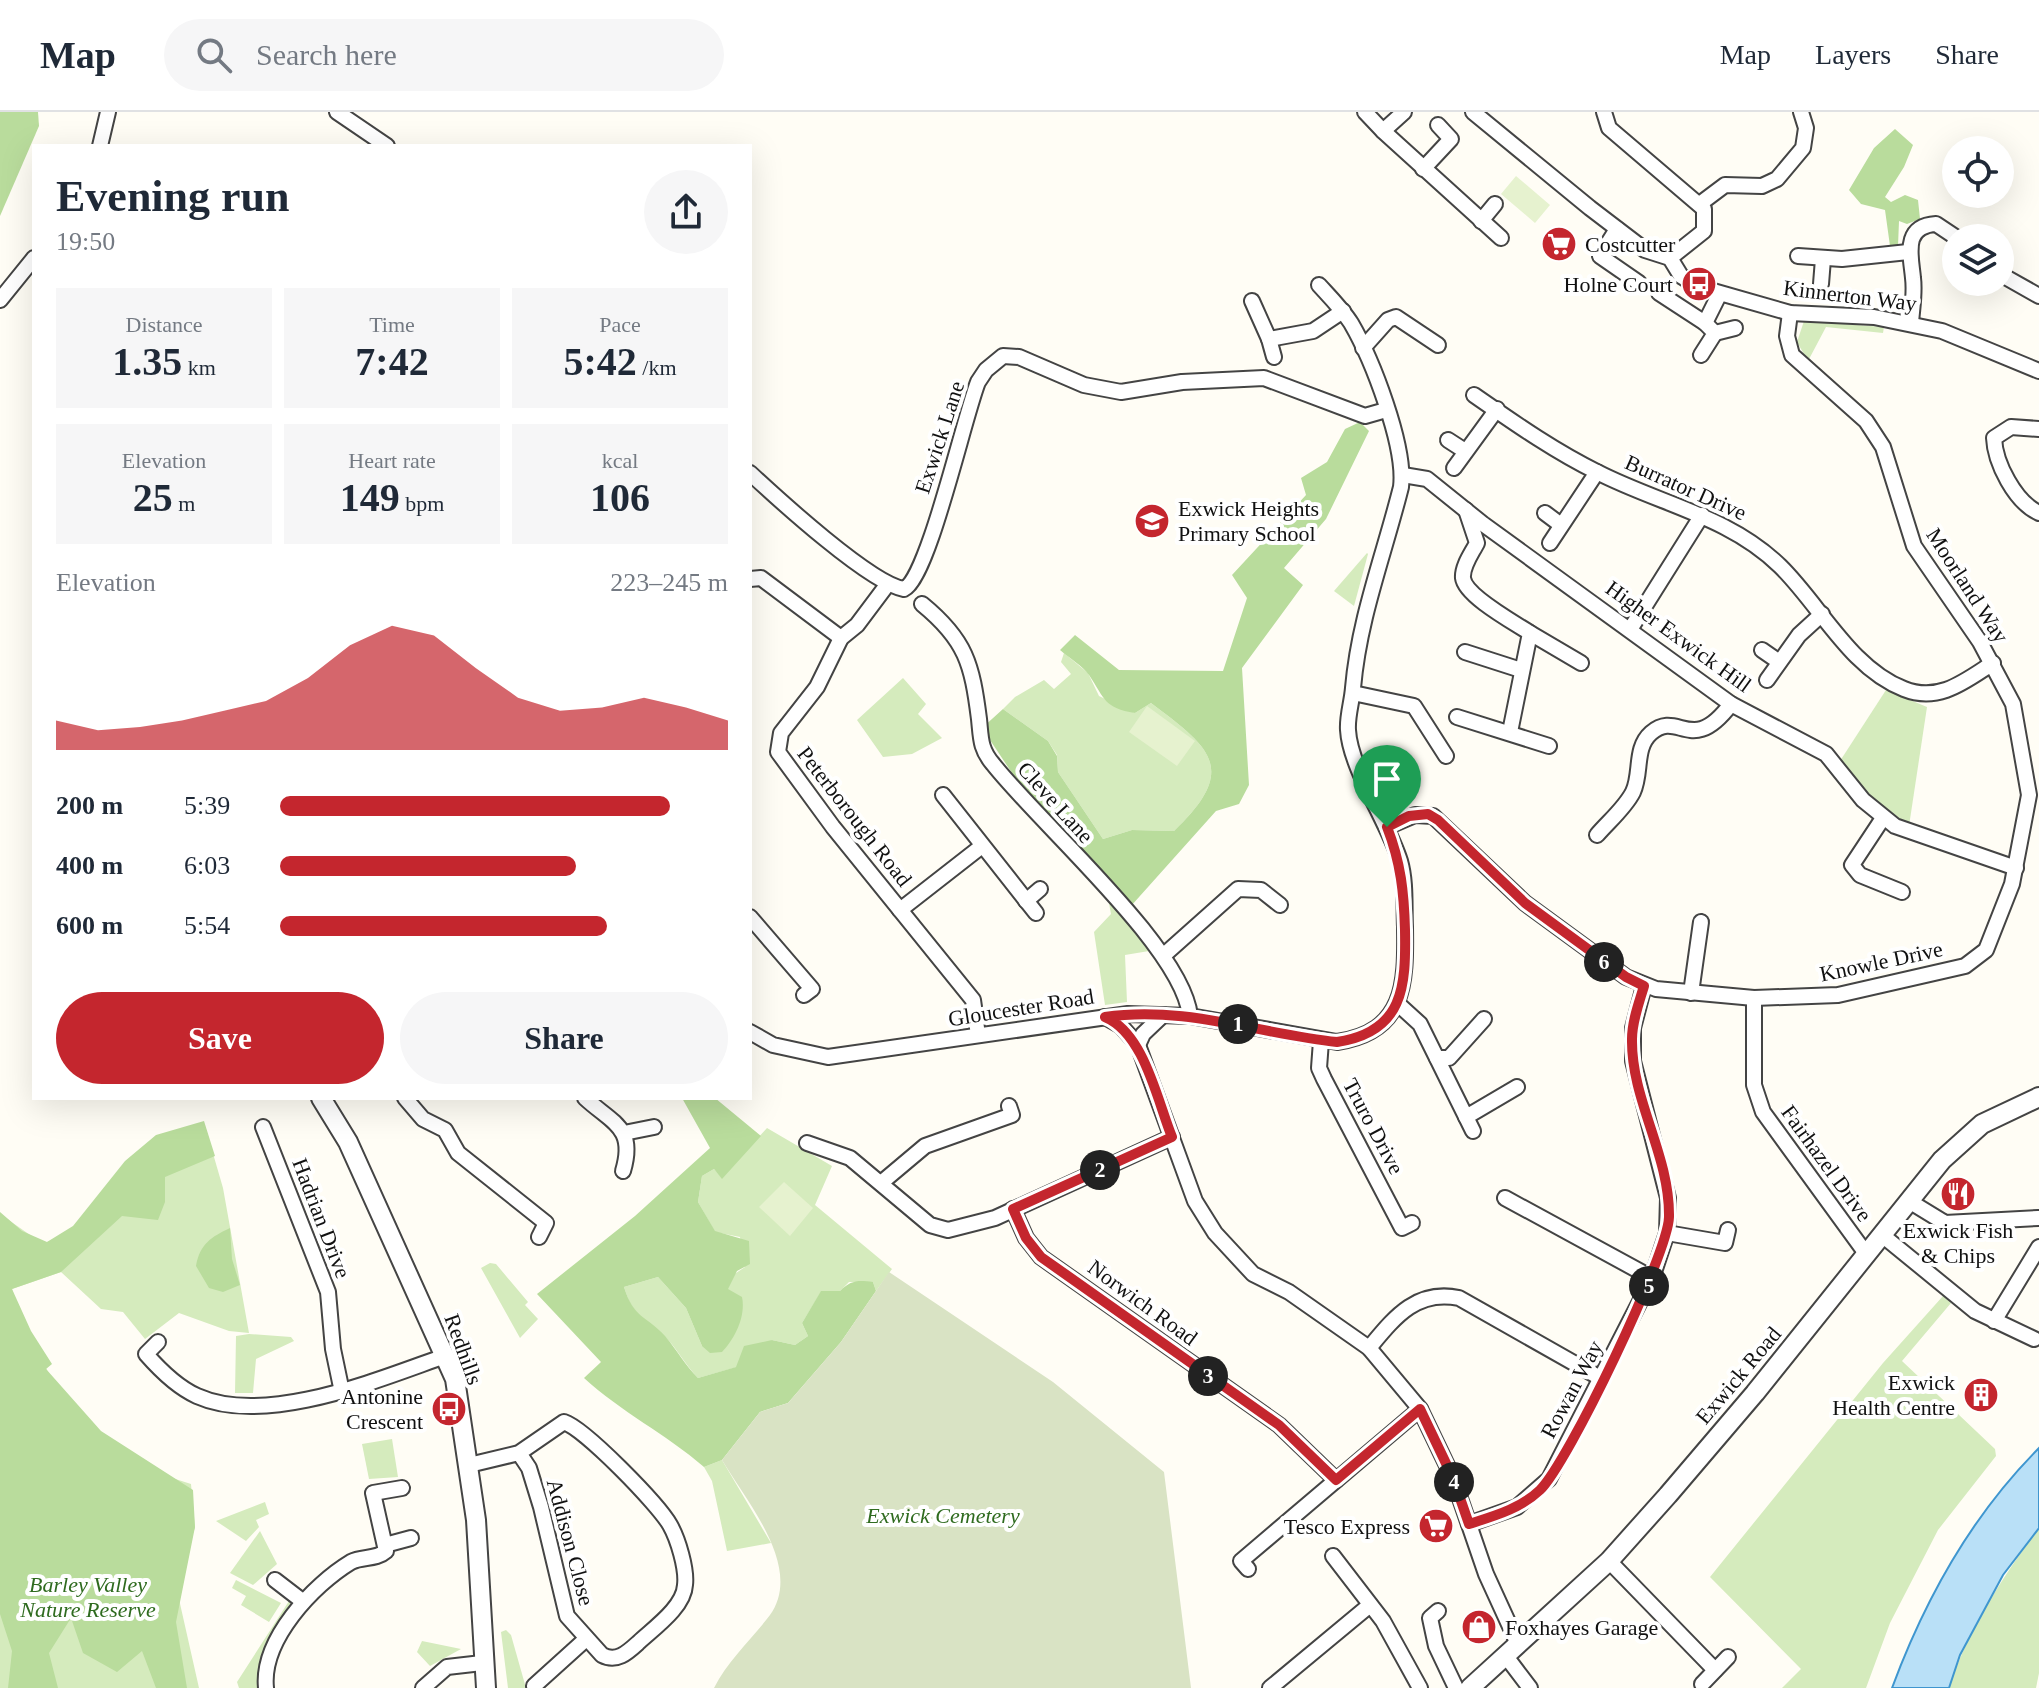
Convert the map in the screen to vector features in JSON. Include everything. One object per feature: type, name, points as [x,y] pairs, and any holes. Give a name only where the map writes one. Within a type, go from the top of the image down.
[{"type":"street","points":[[100,144],[108,112]]},
{"type":"street","points":[[337,112],[384,144]]},
{"type":"street","points":[[1365,112],[1501,238]]},
{"type":"street","points":[[1383,131],[1404,112]]},
{"type":"street","name":"Kinnerton Way","points":[[1473,112],[1645,250],[1670,258],[1681,276],[1719,295],[1790,313],[1836,314],[1911,323],[1981,344],[2039,371]]},
{"type":"street","points":[[1604,112],[1609,128],[1701,203],[1706,215],[1704,231],[1670,258]]},
{"type":"street","points":[[1701,203],[1725,185],[1758,187],[1773,183],[1803,148],[1806,128],[1801,112]]},
{"type":"street","points":[[1423,169],[1451,139],[1438,125]]},
{"type":"street","points":[[1806,128],[1822,128]]},
{"type":"street","points":[[1481,221],[1495,204]]},
{"type":"street","points":[[1911,323],[1914,281],[1908,248],[1919,230],[1930,224],[1942,225]]},
{"type":"street","points":[[1600,256],[1617,229]]},
{"type":"street","points":[[1586,246],[1639,283]]},
{"type":"street","points":[[1798,256],[1823,259],[1908,248]]},
{"type":"street","points":[[1821,284],[1823,259]]},
{"type":"street","points":[[0,300],[32,260]]},
{"type":"street","points":[[2014,282],[2039,296]]},
{"type":"street","points":[[1319,285],[1343,311],[1363,348],[1398,438],[1403,475],[1361,630],[1348,719],[1349,741],[1401,864],[1406,972],[1398,1004],[1420,1024],[1473,1131]]},
{"type":"street","points":[[1659,293],[1710,328],[1735,328]]},
{"type":"street","points":[[1701,355],[1719,295]]},
{"type":"street","points":[[1252,301],[1274,357]]},
{"type":"street","points":[[1269,339],[1313,331],[1343,311]]},
{"type":"street","name":"Moorland Way","points":[[1790,313],[1787,336],[1792,355],[1866,421],[1883,447],[1914,546],[1993,663],[2019,723],[2034,795],[2016,868]]},
{"type":"street","points":[[1363,348],[1388,320],[1396,317],[1438,345]]},
{"type":"street","name":"Exwick Lane","points":[[887,585],[904,589],[916,580],[973,395],[986,370],[1003,356],[1019,357],[1084,385],[1121,392],[1182,382],[1264,378],[1365,416],[1386,410]]},
{"type":"street","name":"Burrator Drive","points":[[1474,395],[1597,472],[1741,534],[1780,565],[1870,667],[1908,691],[1942,692],[1993,663]]},
{"type":"street","points":[[1454,468],[1497,409]]},
{"type":"street","points":[[2034,514],[2004,472],[1994,438],[2011,427],[2039,429]]},
{"type":"street","points":[[1448,440],[1465,451]]},
{"type":"street","name":"Burrator Drive","points":[[1550,543],[1597,472]]},
{"type":"street","points":[[752,475],[803,522],[887,585]]},
{"type":"street","name":"Higher Exwick Hill","points":[[1403,475],[1427,479],[1731,704],[1826,754],[1863,800],[1903,831],[2016,868]]},
{"type":"street","points":[[1465,509],[1477,543],[1464,569],[1463,581],[1469,592],[1581,663]]},
{"type":"street","points":[[1545,513],[1561,525]]},
{"type":"street","points":[[1631,628],[1702,515]]},
{"type":"street","points":[[752,579],[761,578],[841,638]]},
{"type":"street","name":"Peterborough Road","points":[[887,585],[857,625],[841,638],[817,687],[781,733],[778,752],[973,1000],[978,1035]]},
{"type":"street","name":"Cleve Lane","points":[[922,604],[942,620],[966,653],[979,739],[990,762],[1164,955],[1184,988],[1190,1016]]},
{"type":"street","points":[[1767,680],[1778,661],[1822,614]]},
{"type":"street","points":[[1510,732],[1530,633]]},
{"type":"street","points":[[1762,650],[1778,661]]},
{"type":"street","points":[[1465,652],[1521,670]]},
{"type":"street","points":[[1353,693],[1414,706],[1446,756]]},
{"type":"street","points":[[1597,835],[1632,795],[1638,778],[1640,751],[1648,736],[1666,726],[1702,731],[1716,723],[1731,704]]},
{"type":"street","points":[[1457,717],[1549,746]]},
{"type":"street","points":[[943,795],[958,805],[982,846],[1031,907],[1040,889]]},
{"type":"street","name":"Knowle Drive","points":[[1387,827],[1415,815],[1433,816],[1525,903],[1626,977],[1644,986],[1754,998],[1838,995],[1965,966],[1976,959],[1991,941],[2016,868]]},
{"type":"street","points":[[1883,818],[1852,865],[1860,875],[1902,892]]},
{"type":"street","points":[[900,910],[982,846]]},
{"type":"street","points":[[1164,955],[1238,889],[1261,890],[1280,905]]},
{"type":"street","points":[[752,919],[812,990]]},
{"type":"street","points":[[1691,993],[1701,922]]},
{"type":"street","name":"Rowan Way","points":[[1469,1524],[1517,1507],[1542,1489],[1652,1278],[1667,1233],[1669,1209],[1663,1170],[1633,1061],[1633,1028],[1644,986]]},
{"type":"street","name":"Fairhazel Drive","points":[[1754,998],[1754,1085],[1763,1112],[1867,1255]]},
{"type":"street","name":"Gloucester Road","points":[[752,1033],[773,1045],[828,1057],[1105,1017],[1163,1015],[1190,1016],[1337,1042],[1361,1037],[1381,1023],[1398,1004]]},
{"type":"street","points":[[1138,1045],[1143,1034],[1163,1015]]},
{"type":"street","points":[[1105,1017],[1121,1026],[1138,1045],[1203,1216],[1238,1260],[1253,1274],[1289,1292],[1369,1348],[1420,1409],[1453,1478],[1526,1686]]},
{"type":"street","points":[[1437,1058],[1449,1058],[1482,1025]]},
{"type":"street","name":"Truro Drive","points":[[1321,1041],[1319,1068],[1407,1225],[1388,1238]]},
{"type":"street","points":[[1466,1117],[1517,1087]]},
{"type":"street","name":"Exwick Road","points":[[1470,1688],[1609,1561],[1755,1393],[1909,1201],[1969,1132],[2039,1097]]},
{"type":"street","name":"Redhills","points":[[322,1100],[348,1142],[374,1206],[455,1379],[476,1520],[482,1663],[486,1688]]},
{"type":"street","points":[[407,1100],[423,1119],[448,1122],[458,1153],[552,1223],[539,1237]]},
{"type":"street","points":[[590,1100],[614,1109],[624,1133],[627,1159],[623,1171]]},
{"type":"street","points":[[881,1183],[925,1146],[1011,1110],[1017,1130]]},
{"type":"street","name":"Hadrian Drive","points":[[263,1127],[328,1292],[333,1349],[342,1392]]},
{"type":"street","points":[[624,1133],[654,1127]]},
{"type":"street","points":[[807,1143],[850,1158],[922,1219],[942,1229],[968,1227],[1013,1209],[1172,1137]]},
{"type":"street","name":"Hadrian Drive","points":[[274,1155],[290,1149]]},
{"type":"street","points":[[1505,1198],[1526,1200],[1652,1278]]},
{"type":"street","points":[[1909,1201],[1945,1223],[2038,1218]]},
{"type":"street","name":"Norwich Road","points":[[1013,1209],[1026,1238],[1041,1257],[1279,1425],[1336,1480]]},
{"type":"street","points":[[1667,1233],[1726,1243]]},
{"type":"street","points":[[1882,1235],[1952,1294],[1994,1321],[2034,1339]]},
{"type":"street","points":[[1994,1321],[2039,1247]]},
{"type":"street","points":[[1369,1348],[1407,1307],[1424,1298],[1449,1296],[1459,1298],[1602,1379]]},
{"type":"street","points":[[134,1340],[181,1387],[204,1399],[230,1405],[286,1402],[342,1392],[445,1356]]},
{"type":"street","points":[[146,1354],[158,1342]]},
{"type":"street","points":[[1242,1562],[1420,1409]]},
{"type":"street","name":"Addison Close","points":[[469,1465],[519,1453],[556,1424],[572,1425],[646,1496],[675,1534],[685,1586],[674,1608],[621,1656],[606,1657],[567,1616],[541,1507],[529,1468],[519,1453]]},
{"type":"street","points":[[266,1688],[267,1667],[301,1600],[354,1560],[381,1556],[386,1551],[373,1493],[402,1488]]},
{"type":"street","points":[[385,1545],[411,1538]]},
{"type":"street","points":[[1333,1556],[1389,1630],[1420,1688]]},
{"type":"street","points":[[1609,1561],[1715,1670]]},
{"type":"street","points":[[275,1580],[301,1600]]},
{"type":"street","points":[[1270,1688],[1370,1605]]},
{"type":"street","points":[[1438,1611],[1430,1618],[1433,1638],[1456,1688]]},
{"type":"street","name":"Addison Close","points":[[534,1686],[586,1639]]},
{"type":"street","points":[[1702,1684],[1728,1657]]},
{"type":"street","points":[[423,1688],[447,1667],[482,1663]]},
{"type":"green space","points":[[0,112],[38,112],[39,126],[0,216]]},
{"type":"green space","points":[[1895,129],[1913,145],[1904,167],[1885,197],[1891,202],[1905,195],[1918,200],[1920,219],[1907,224],[1899,221],[1898,246],[1890,246],[1885,210],[1861,204],[1849,190],[1874,148]]},
{"type":"green space","points":[[1516,176],[1550,205],[1535,223],[1501,194]]},
{"type":"green space","points":[[1804,321],[1884,327],[1883,333],[1826,327],[1808,361],[1797,342]]},
{"type":"green space","points":[[1360,422],[1369,431],[1326,519],[1284,568],[1303,585],[1242,668],[1249,785],[1239,804],[1216,811],[1131,906],[1018,782],[982,728],[1003,709],[1048,741],[1057,756],[1058,772],[1103,839],[1132,830],[1174,831],[1194,810],[1206,791],[1211,775],[1202,747],[1151,703],[1135,713],[1111,705],[1080,665],[1060,650],[1075,635],[1119,670],[1223,671],[1247,598],[1232,575],[1306,495],[1301,478],[1327,462],[1345,429]]},
{"type":"green space","points":[[1368,554],[1354,606],[1334,591]]},
{"type":"green space","points":[[1064,653],[1088,673],[1099,696],[1135,713],[1151,703],[1202,747],[1211,775],[1206,791],[1194,810],[1174,831],[1132,830],[1103,839],[1058,772],[1057,755],[1048,741],[1003,709],[1015,697],[1044,680],[1054,689],[1071,674],[1061,662]]},
{"type":"green space","points":[[903,678],[926,704],[918,714],[942,738],[912,754],[883,757],[857,720]]},
{"type":"green space","points":[[1886,690],[1927,707],[1909,826],[1861,788],[1840,761]]},
{"type":"green space","points":[[1147,706],[1195,741],[1177,766],[1129,732]]},
{"type":"green space","points":[[1108,898],[1155,950],[1125,955],[1127,1002],[1105,1005],[1094,932],[1111,914]]},
{"type":"green space","points":[[683,1100],[717,1100],[761,1136],[722,1179],[714,1169],[702,1176],[698,1202],[715,1231],[749,1241],[750,1264],[737,1271],[728,1289],[742,1297],[743,1304],[741,1319],[731,1341],[722,1352],[710,1353],[702,1346],[686,1308],[658,1277],[624,1287],[636,1311],[665,1336],[698,1378],[736,1367],[744,1346],[772,1340],[795,1345],[808,1336],[802,1323],[821,1291],[840,1291],[851,1283],[863,1281],[873,1282],[876,1291],[841,1342],[788,1403],[760,1412],[722,1460],[704,1467],[584,1378],[601,1362],[537,1294],[635,1216],[710,1148]]},
{"type":"green space","name":"Barley Valley Nature Reserve","points":[[204,1121],[215,1156],[165,1177],[165,1202],[158,1220],[122,1216],[61,1272],[12,1289],[31,1331],[52,1364],[46,1369],[101,1431],[193,1490],[195,1527],[176,1622],[187,1688],[156,1688],[142,1651],[117,1672],[83,1653],[71,1618],[49,1653],[58,1688],[8,1688],[12,1651],[0,1614],[0,1212],[22,1231],[47,1242],[73,1226],[125,1161],[156,1135]]},
{"type":"green space","name":"Barley Valley Nature Reserve","points":[[205,1126],[223,1188],[249,1333],[229,1331],[179,1313],[145,1339],[123,1312],[101,1309],[61,1272],[12,1289],[24,1327],[91,1452],[191,1484],[195,1528],[174,1577],[199,1688],[0,1688],[0,1214],[43,1244],[78,1227]]},
{"type":"green space","points":[[767,1128],[832,1166],[815,1205],[892,1269],[876,1291],[873,1282],[849,1282],[840,1291],[821,1292],[802,1323],[808,1336],[795,1345],[772,1340],[737,1367],[698,1378],[667,1339],[634,1310],[624,1287],[658,1277],[686,1308],[702,1346],[733,1275],[745,1267],[740,1237],[715,1232],[698,1202],[702,1176],[714,1169],[722,1178]]},
{"type":"green space","points":[[784,1182],[813,1208],[790,1236],[759,1207]]},
{"type":"green space","points":[[230,1228],[232,1259],[240,1285],[223,1292],[209,1288],[196,1266],[207,1242]]},
{"type":"green space","points":[[490,1263],[496,1264],[538,1319],[520,1338],[481,1268]]},
{"type":"green space","name":"Exwick Cemetery","points":[[889,1272],[1053,1382],[1164,1472],[1191,1688],[714,1688],[733,1659],[770,1615],[779,1596],[780,1576],[768,1535],[722,1460],[760,1412],[788,1403],[841,1342]]},
{"type":"green space","points":[[1943,1296],[1951,1303],[1902,1361],[1995,1449],[1996,1456],[1938,1530],[1890,1623],[1866,1688],[1782,1688],[1801,1669],[1710,1577],[1883,1363]]},
{"type":"green space","points":[[236,1336],[291,1337],[294,1341],[256,1359],[253,1393],[235,1393]]},
{"type":"green space","points":[[392,1439],[398,1477],[369,1479],[362,1444]]},
{"type":"green space","points":[[722,1460],[771,1543],[727,1551],[712,1481],[704,1467]]},
{"type":"green space","points":[[265,1502],[269,1514],[256,1520],[259,1527],[246,1541],[216,1521]]},
{"type":"green space","points":[[2039,1528],[2039,1673],[2036,1688],[1949,1688],[1966,1645],[1987,1605]]},
{"type":"green space","points":[[260,1531],[277,1564],[253,1585],[230,1573]]},
{"type":"green space","points":[[236,1580],[281,1603],[269,1622],[241,1605],[246,1596],[232,1588]]},
{"type":"green space","points":[[289,1601],[292,1605],[264,1655],[260,1688],[239,1688],[237,1682]]},
{"type":"green space","points":[[506,1630],[511,1635],[526,1688],[508,1688],[501,1632]]},
{"type":"green space","points":[[422,1641],[461,1649],[430,1666],[417,1652]]},
{"type":"water","points":[[2039,1448],[2039,1528],[2003,1575],[1960,1655],[1949,1688],[1892,1688],[1919,1623],[1952,1560],[1992,1502]]},
{"type":"place","name":"Costcutter","points":[[1559,244]]},
{"type":"place","name":"Holne Court","points":[[1699,284]]},
{"type":"place","name":"Exwick Heights Primary School","points":[[1152,521]]},
{"type":"place","name":"Exwick Fish & Chips","points":[[1958,1194]]},
{"type":"place","name":"Exwick Health Centre","points":[[1981,1395]]},
{"type":"place","name":"Antonine Crescent","points":[[449,1409]]},
{"type":"place","name":"Tesco Express","points":[[1436,1526]]},
{"type":"place","name":"Foxhayes Garage","points":[[1479,1627]]},
{"type":"route","points":[[1409,816],[1433,816],[1525,903],[1626,977],[1644,986],[1633,1028],[1633,1061],[1668,1198],[1669,1220],[1660,1255],[1634,1317],[1542,1489],[1517,1507],[1469,1524],[1453,1478],[1424,1423],[1420,1409],[1336,1480],[1279,1425],[1041,1257],[1026,1238],[1013,1209],[1172,1137],[1138,1045],[1121,1026],[1105,1017],[1128,1014],[1190,1016],[1337,1042],[1361,1037],[1390,1014],[1398,1004],[1406,972],[1404,886],[1401,864],[1387,827],[1409,816]]}]
